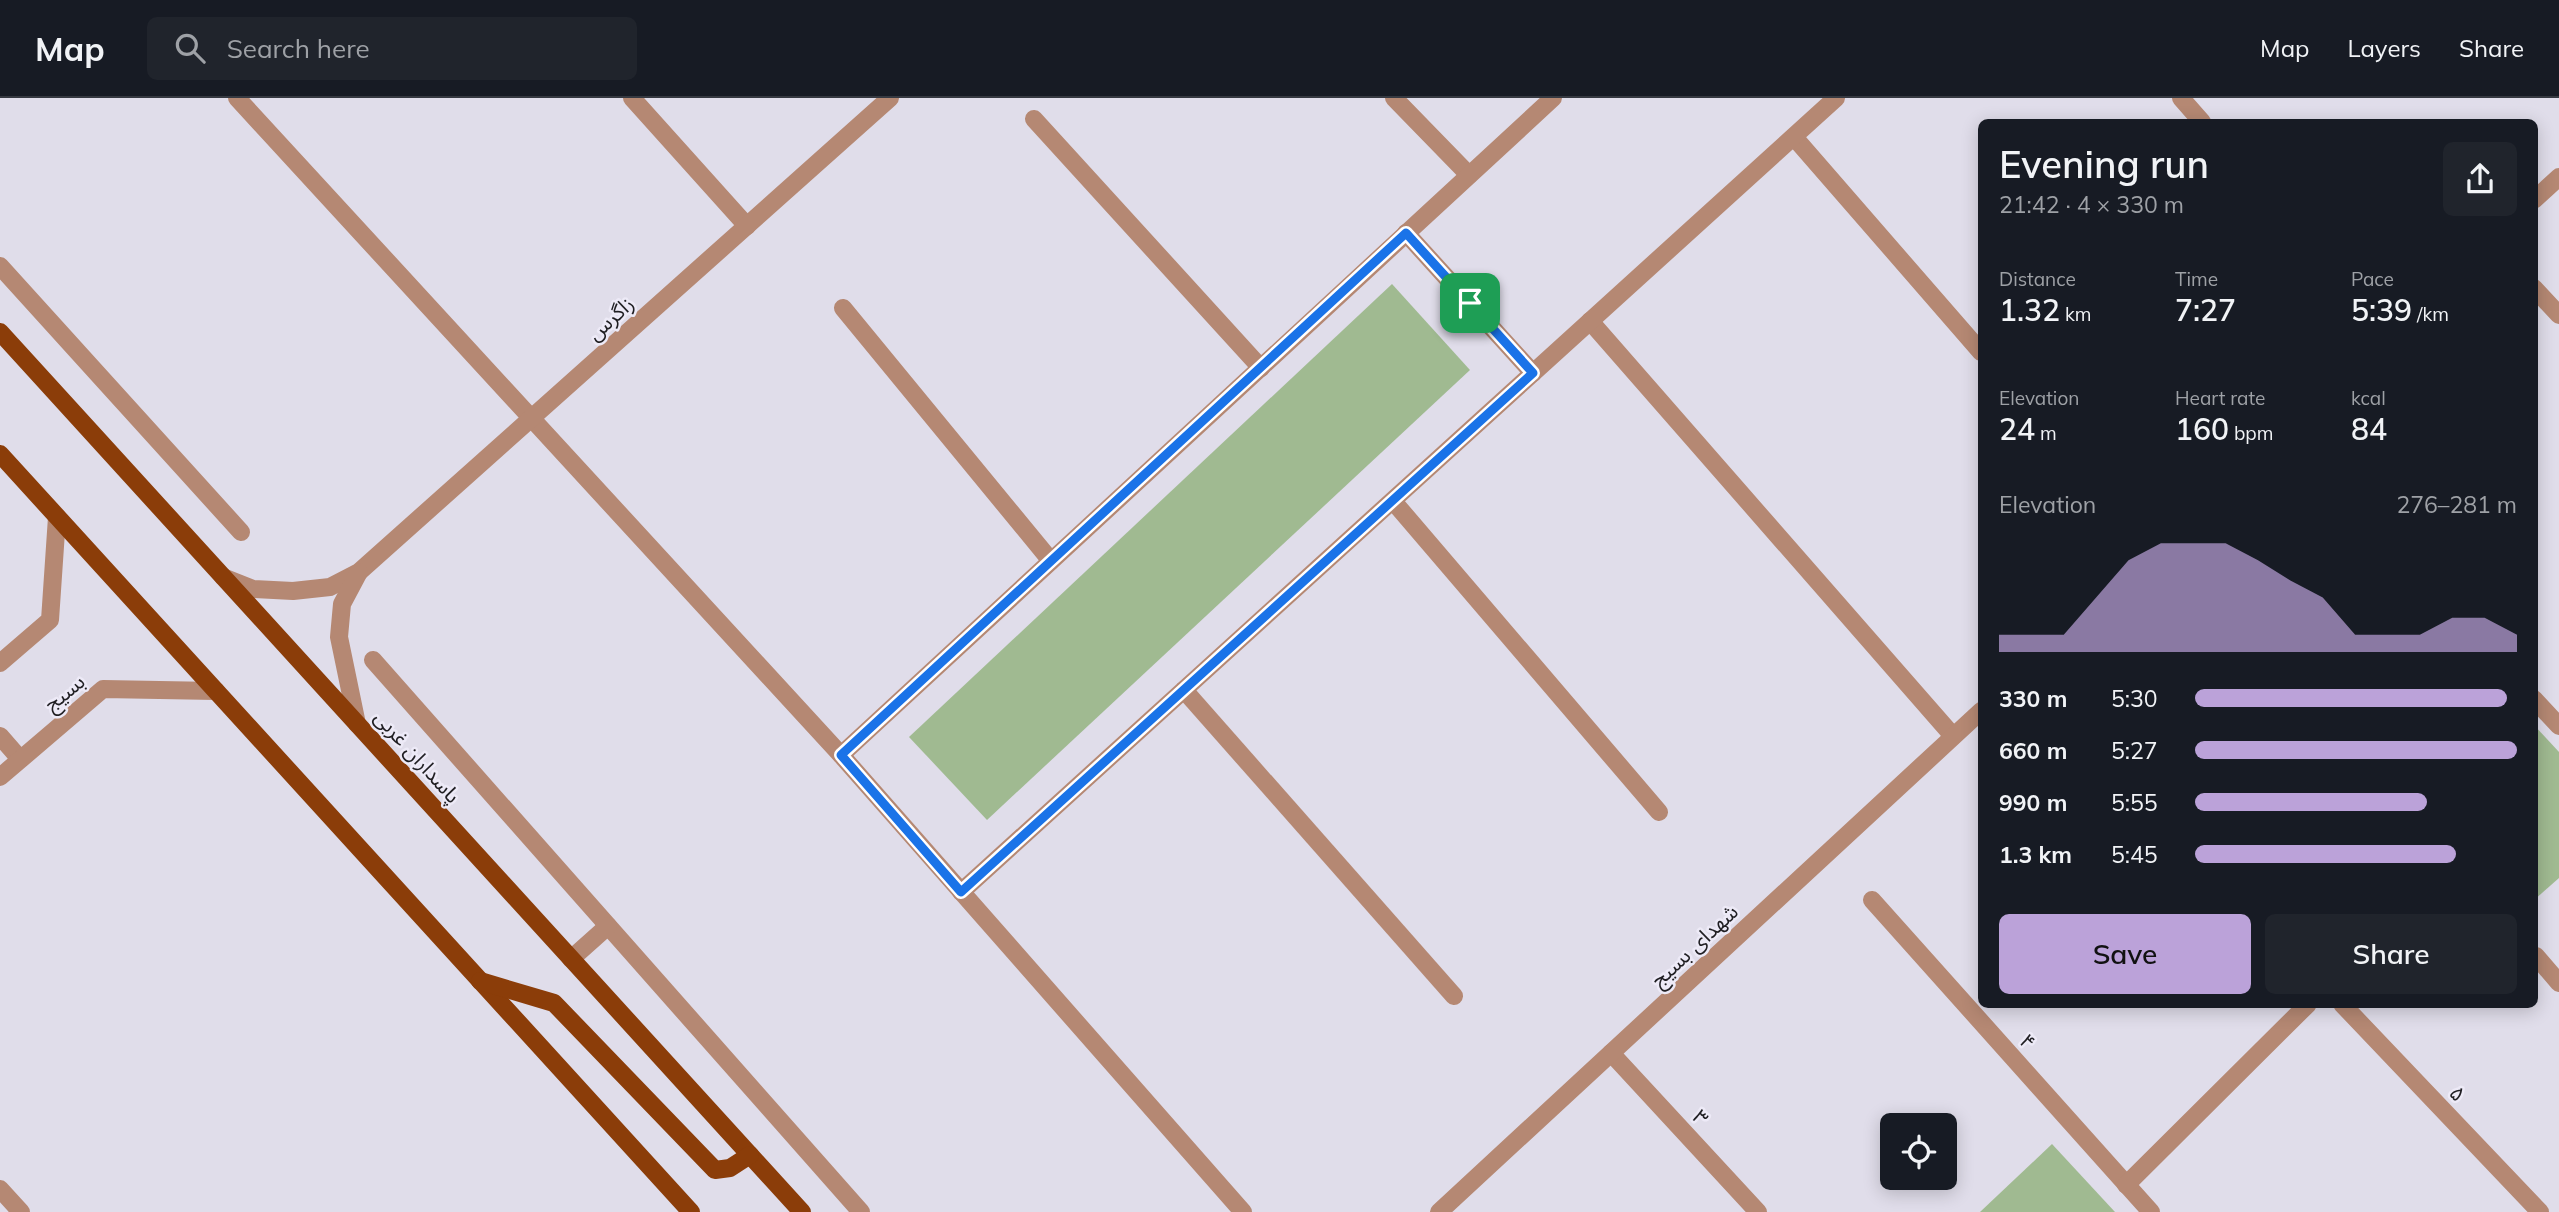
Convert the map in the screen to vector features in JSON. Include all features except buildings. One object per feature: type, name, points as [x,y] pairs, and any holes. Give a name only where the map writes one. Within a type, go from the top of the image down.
[{"type":"main road","name":"پاسداران غربی","points":[[0,331],[802,1212]]},
{"type":"main road","points":[[0,454],[691,1212]]},
{"type":"main road","points":[[480,981],[554,1003],[715,1170],[730,1168],[750,1155]]},
{"type":"street","points":[[237,98],[841,755],[1243,1212]]},
{"type":"street","points":[[632,98],[747,226]]},
{"type":"street","name":"زاگرس","points":[[223,577],[253,589],[293,592],[330,587],[359,572],[890,98]]},
{"type":"street","points":[[1394,98],[1469,175]]},
{"type":"street","points":[[841,755],[1553,98]]},
{"type":"street","points":[[961,892],[1836,98]]},
{"type":"street","points":[[2181,98],[2199,119]]},
{"type":"street","points":[[1034,119],[1261,368]]},
{"type":"street","points":[[1794,137],[1978,349]]},
{"type":"street","points":[[2538,196],[2559,177]]},
{"type":"street","points":[[1406,233],[1533,373]]},
{"type":"street","points":[[0,266],[241,532]]},
{"type":"street","points":[[2538,292],[2559,314]]},
{"type":"street","points":[[843,308],[1051,561]]},
{"type":"street","points":[[1590,321],[1953,736]]},
{"type":"street","points":[[1392,501],[1659,812]]},
{"type":"street","points":[[0,663],[50,620],[58,517]]},
{"type":"street","name":"زاگرس","points":[[357,724],[339,637],[342,604],[359,572]]},
{"type":"street","points":[[373,660],[861,1212]]},
{"type":"street","name":"بسیج","points":[[0,776],[103,689],[216,691]]},
{"type":"street","points":[[1184,690],[1454,996]]},
{"type":"street","points":[[2538,703],[2559,726]]},
{"type":"street","name":"شهدای بسیج","points":[[1439,1212],[1978,715]]},
{"type":"street","points":[[0,736],[20,759]]},
{"type":"street","name":"۴","points":[[1872,900],[2151,1212]]},
{"type":"street","points":[[571,959],[608,926]]},
{"type":"street","points":[[2538,958],[2559,982]]},
{"type":"street","points":[[2126,1185],[2304,1008]]},
{"type":"street","name":"۵","points":[[2346,1008],[2540,1212]]},
{"type":"street","name":"۳","points":[[1611,1053],[1758,1212]]},
{"type":"street","points":[[0,1188],[21,1212]]},
{"type":"green space","points":[[1392,284],[1470,370],[987,820],[909,737]]},
{"type":"green space","points":[[2538,729],[2559,752],[2559,878],[2538,896]]},
{"type":"green space","points":[[2052,1144],[2115,1212],[1980,1212]]},
{"type":"route","points":[[1406,233],[1470,303],[1533,373],[961,892],[841,755],[1406,233]]}]
